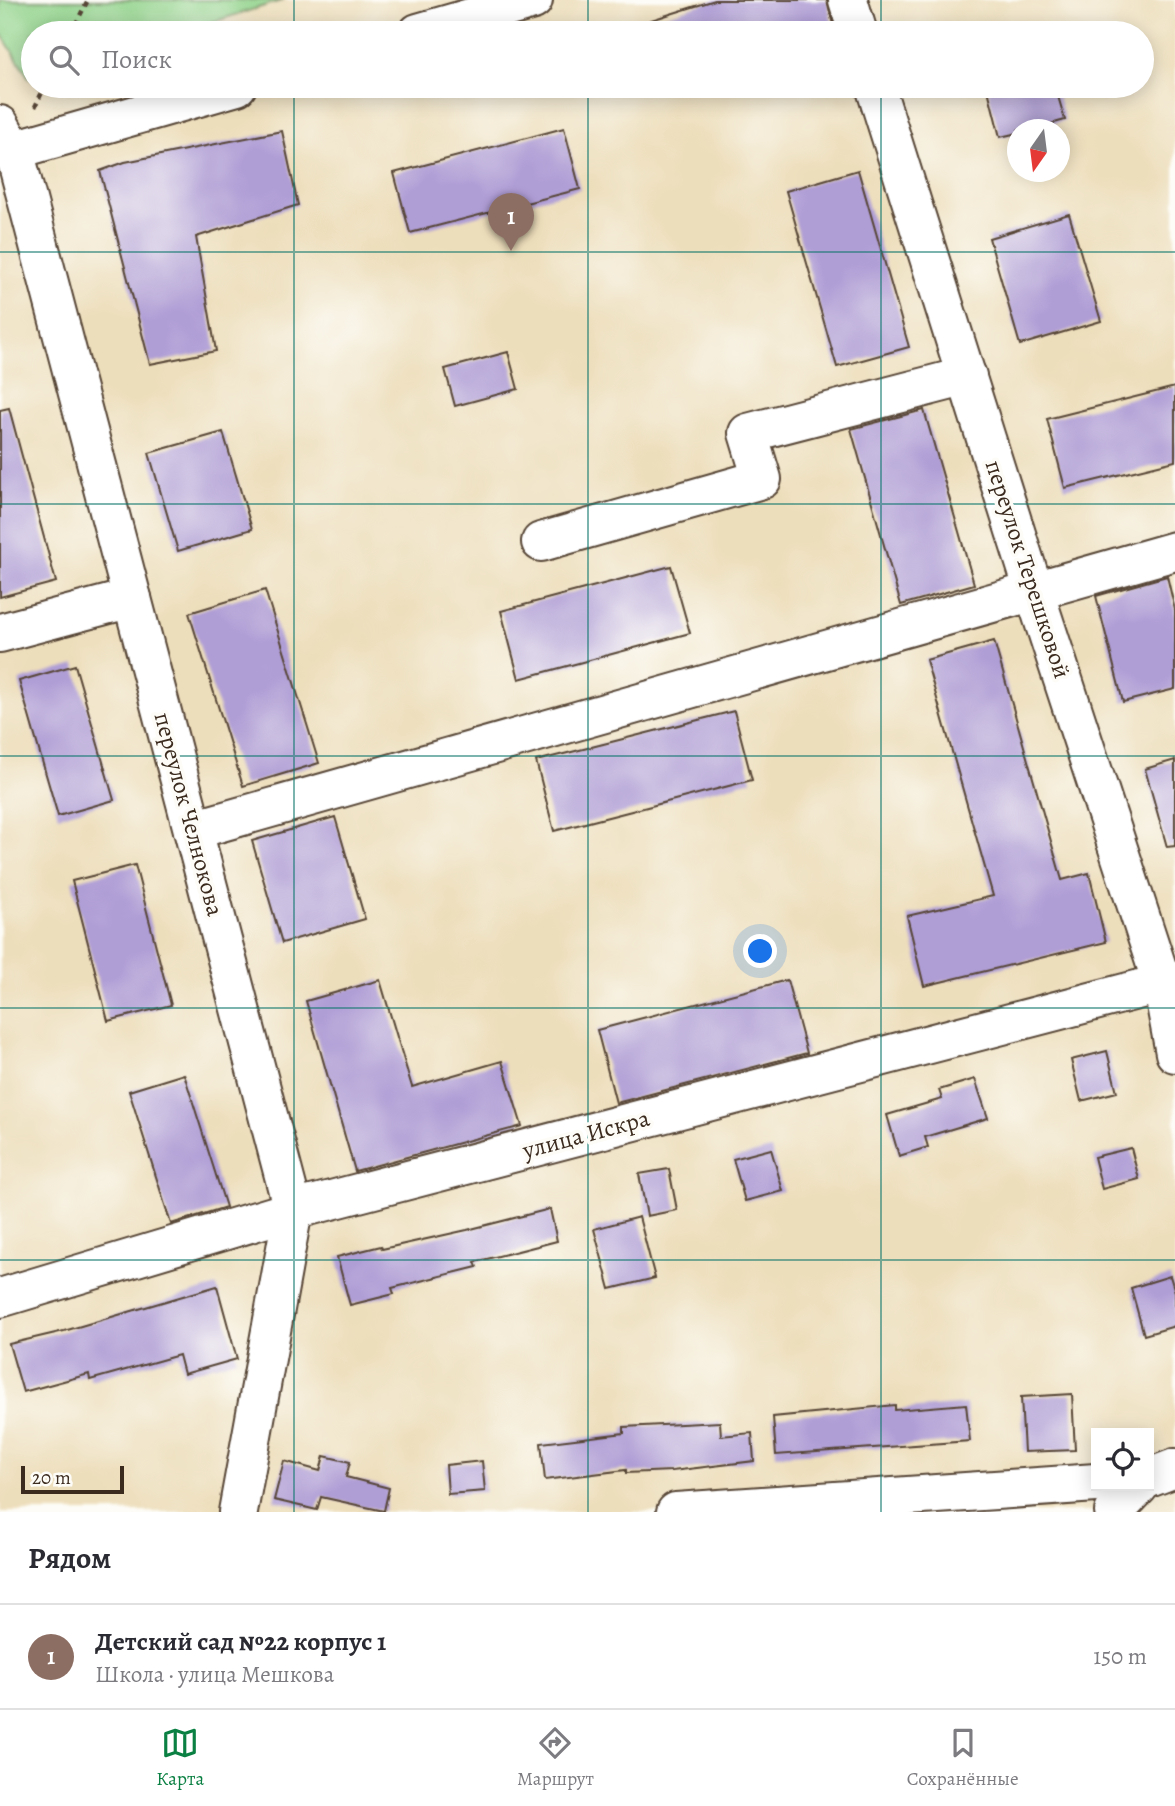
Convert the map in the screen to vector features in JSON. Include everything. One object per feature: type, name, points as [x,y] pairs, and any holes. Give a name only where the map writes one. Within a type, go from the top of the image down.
[{"type":"street","points":[[460,21],[533,0]]},
{"type":"street","points":[[848,0],[854,21]]},
{"type":"street","points":[[7,137],[183,98]]},
{"type":"street","name":"переулок Терешковой","points":[[879,98],[1034,591],[1168,981],[1175,1054]]},
{"type":"street","name":"переулок Челнокова","points":[[7,137],[293,1210],[238,1512]]},
{"type":"street","points":[[541,542],[762,478],[748,433],[967,376]]},
{"type":"street","points":[[192,830],[1175,551]]},
{"type":"street","points":[[0,633],[132,598]]},
{"type":"street","name":"улица Искра","points":[[0,1298],[293,1210],[1168,981]]},
{"type":"street","points":[[1154,1476],[1175,1468]]},
{"type":"street","points":[[676,1512],[1091,1483]]},
{"type":"street","points":[[1115,1512],[1134,1491]]},
{"type":"path","points":[[77,21],[88,0]]},
{"type":"green space","points":[[0,0],[284,0],[216,21],[21,21],[21,65],[0,32]]},
{"type":"building","points":[[715,0],[827,0],[832,21],[648,21]]},
{"type":"building","points":[[990,98],[1059,98],[1065,119],[1007,119],[1007,135],[1000,137]]},
{"type":"building","points":[[564,128],[580,189],[410,233],[394,173]]},
{"type":"building","points":[[282,131],[298,205],[196,237],[216,351],[150,364],[100,171],[125,162]]},
{"type":"building","points":[[858,170],[909,347],[837,367],[786,191]]},
{"type":"building","points":[[1069,214],[1101,321],[1020,345],[989,238]]},
{"type":"building","points":[[508,352],[518,389],[455,406],[445,369]]},
{"type":"building","points":[[1175,387],[1175,461],[1065,488],[1047,419]]},
{"type":"building","points":[[9,408],[56,582],[0,597],[0,410]]},
{"type":"building","points":[[924,410],[974,584],[901,605],[851,429]]},
{"type":"building","points":[[223,432],[252,529],[178,551],[149,453]]},
{"type":"building","points":[[671,566],[690,633],[519,679],[501,611]]},
{"type":"building","points":[[1167,576],[1175,610],[1175,689],[1123,702],[1096,596]]},
{"type":"building","points":[[265,590],[319,763],[243,786],[189,613]]},
{"type":"building","points":[[994,641],[1062,880],[1089,873],[1106,942],[924,986],[907,916],[993,896],[926,660]]},
{"type":"building","points":[[75,665],[114,800],[58,816],[19,681]]},
{"type":"building","points":[[734,711],[752,780],[554,831],[536,761]]},
{"type":"building","points":[[1175,760],[1175,846],[1167,847],[1145,769]]},
{"type":"building","points":[[335,817],[365,919],[282,943],[252,841]]},
{"type":"building","points":[[135,865],[171,1005],[108,1021],[72,881]]},
{"type":"building","points":[[380,980],[412,1087],[502,1061],[522,1126],[355,1171],[306,1001]]},
{"type":"building","points":[[787,980],[807,1053],[616,1103],[597,1030]]},
{"type":"building","points":[[1107,1051],[1117,1092],[1081,1101],[1071,1060]]},
{"type":"building","points":[[184,1074],[226,1207],[171,1224],[129,1091]]},
{"type":"building","points":[[975,1079],[988,1118],[925,1137],[928,1147],[899,1156],[887,1115],[942,1099],[939,1090]]},
{"type":"building","points":[[1131,1148],[1139,1179],[1102,1189],[1094,1157]]},
{"type":"building","points":[[771,1149],[783,1191],[745,1201],[733,1159]]},
{"type":"building","points":[[669,1169],[677,1210],[647,1216],[639,1174]]},
{"type":"building","points":[[550,1209],[557,1241],[475,1262],[477,1267],[392,1288],[394,1294],[350,1305],[337,1257],[467,1230]]},
{"type":"building","points":[[639,1217],[655,1278],[610,1289],[594,1229]]},
{"type":"building","points":[[1170,1276],[1175,1292],[1175,1326],[1144,1335],[1131,1288]]},
{"type":"building","points":[[217,1286],[237,1359],[184,1374],[179,1355],[90,1380],[89,1374],[23,1392],[9,1344],[64,1331]]},
{"type":"building","points":[[1072,1394],[1075,1450],[1024,1452],[1021,1397]]},
{"type":"building","points":[[966,1404],[970,1441],[776,1455],[773,1417],[895,1405],[895,1410]]},
{"type":"building","points":[[720,1422],[721,1436],[752,1433],[754,1461],[672,1471],[626,1473],[626,1470],[545,1480],[541,1443],[624,1433],[624,1427]]},
{"type":"building","points":[[324,1456],[350,1462],[346,1477],[389,1488],[384,1511],[321,1497],[317,1510],[274,1500],[284,1461],[320,1471]]},
{"type":"building","points":[[482,1461],[485,1491],[448,1494],[446,1465]]},
{"type":"place","name":"Детский сад №22 корпус 1","points":[[511,251]]}]
